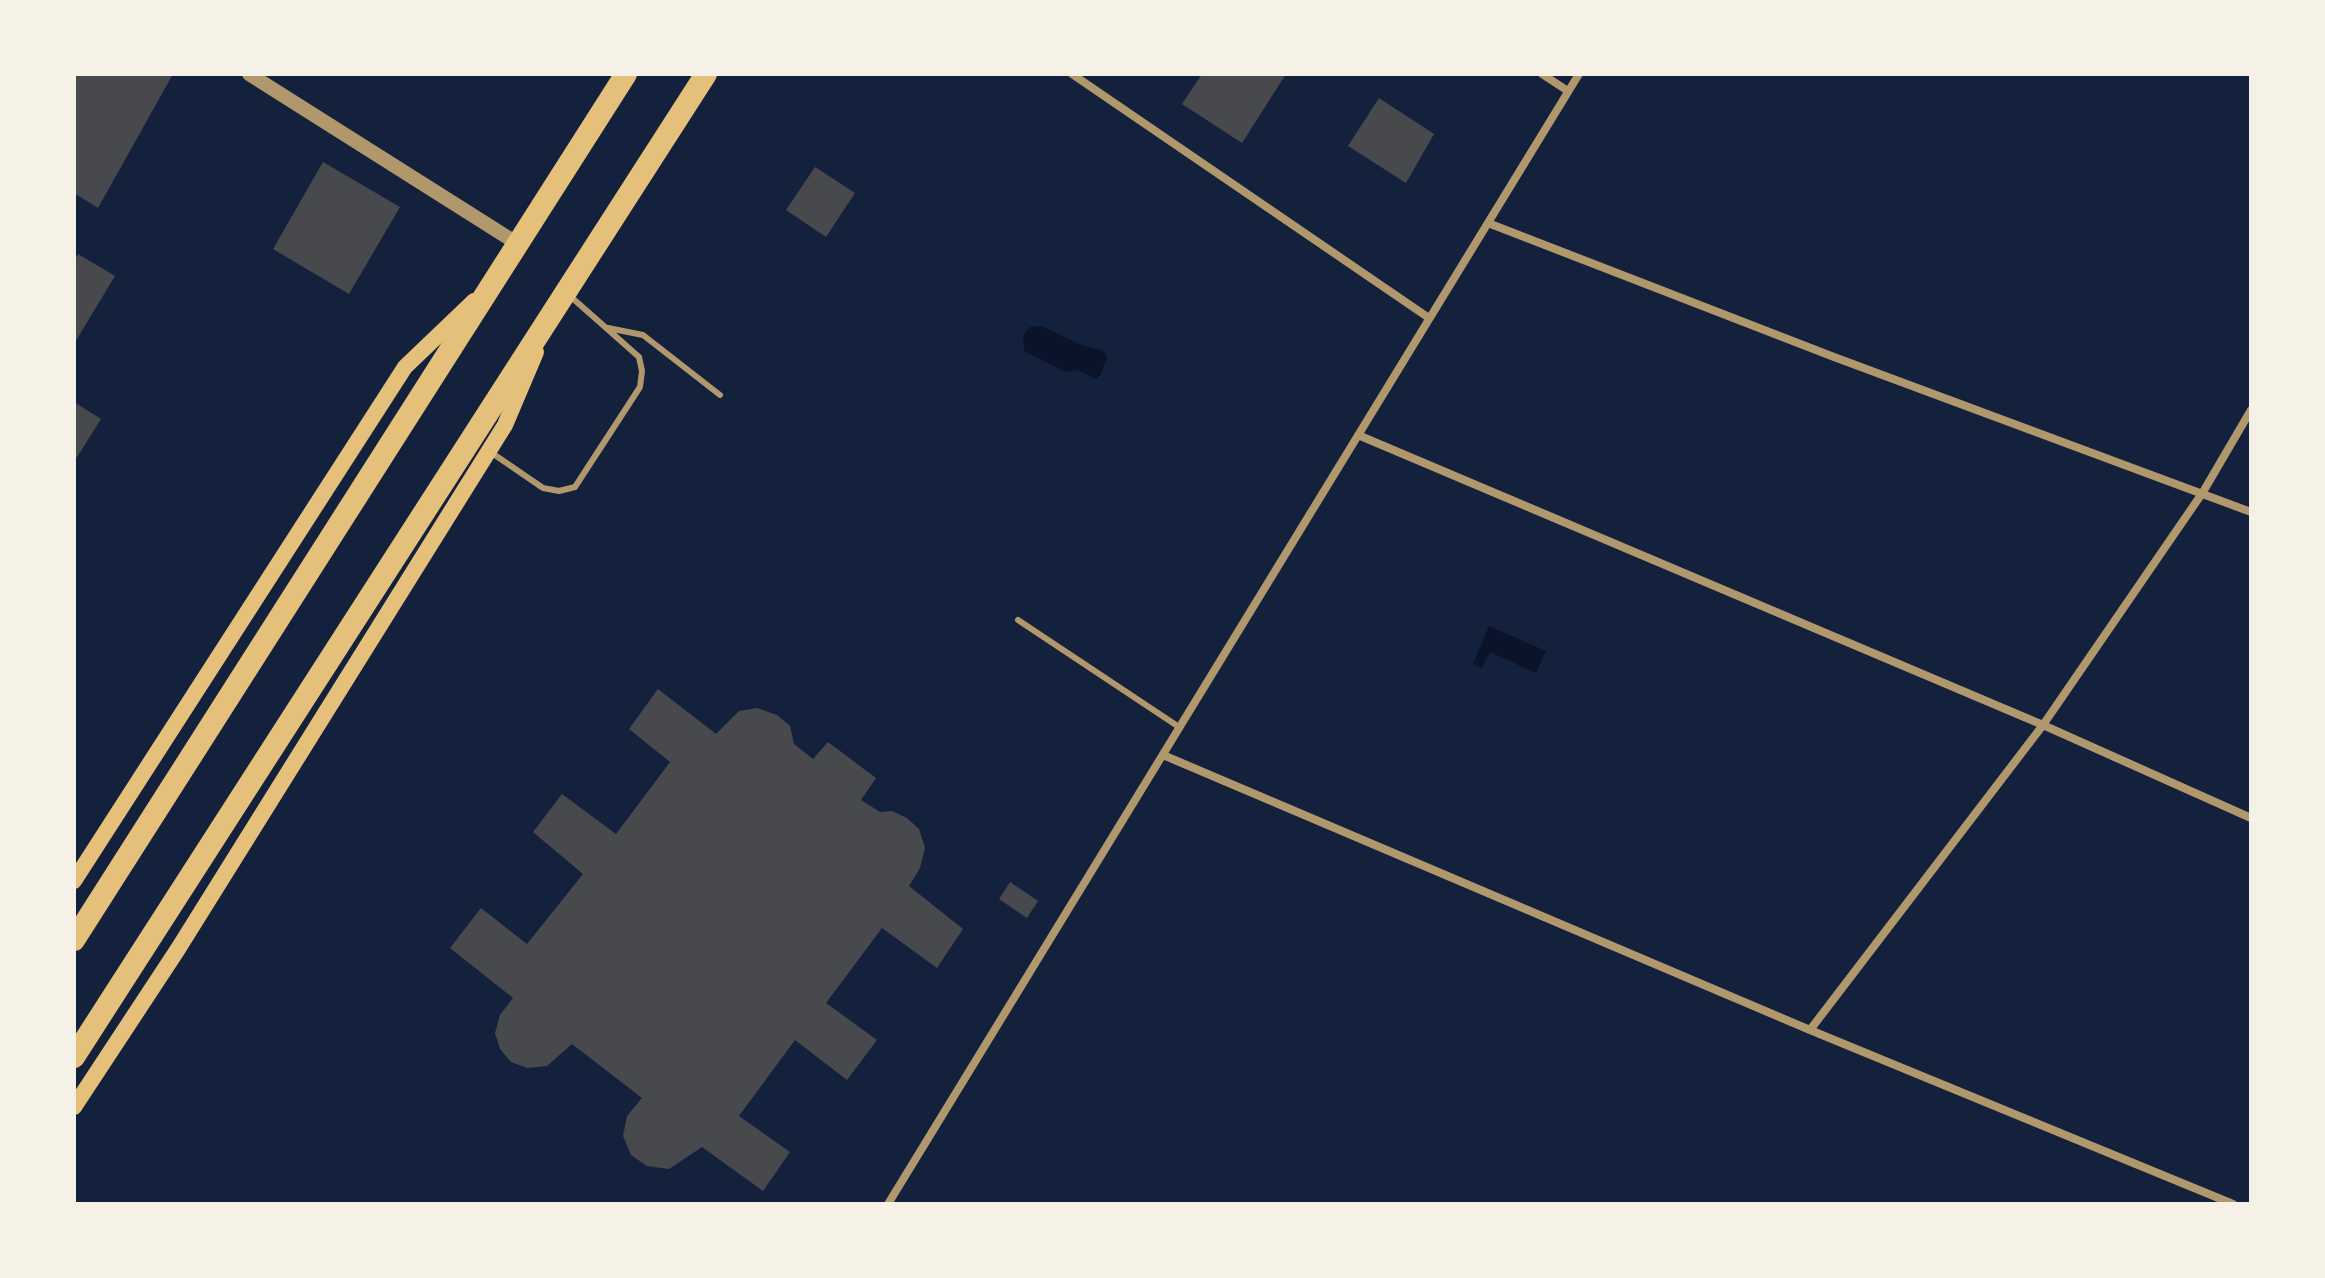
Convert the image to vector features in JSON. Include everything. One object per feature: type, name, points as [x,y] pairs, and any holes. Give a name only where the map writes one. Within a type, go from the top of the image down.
[{"type":"highway","points":[[74,940],[626,74]]},
{"type":"highway","points":[[74,1057],[706,74]]},
{"type":"main road","points":[[74,881],[405,367],[492,283]]},
{"type":"main road","points":[[74,1107],[178,949],[505,425],[560,302]]},
{"type":"street","points":[[249,74],[518,244]]},
{"type":"street","points":[[1072,74],[1429,318]]},
{"type":"street","points":[[1542,74],[1568,91]]},
{"type":"street","points":[[888,1204],[1579,74]]},
{"type":"street","points":[[1488,223],[1834,357],[2251,512]]},
{"type":"street","points":[[1810,1030],[2043,725],[2203,492],[2251,410]]},
{"type":"street","points":[[1358,435],[2043,725],[2251,818]]},
{"type":"street","points":[[1163,755],[1810,1030],[2233,1204]]},
{"type":"lane","points":[[489,451],[543,488],[559,491],[575,487],[640,387],[642,371],[639,357],[605,327],[560,302]]},
{"type":"lane","points":[[605,327],[643,335],[720,395]]},
{"type":"lane","points":[[1018,620],[1179,727]]},
{"type":"water","points":[[1041,326],[1084,346],[1103,350],[1107,357],[1101,374],[1096,379],[1077,370],[1065,372],[1024,351],[1023,336],[1030,327]]},
{"type":"water","points":[[1489,626],[1546,651],[1536,673],[1490,652],[1482,668],[1473,664]]},
{"type":"building","points":[[74,74],[173,74],[98,208],[74,193]]},
{"type":"building","points":[[1202,74],[1286,74],[1242,143],[1182,104]]},
{"type":"building","points":[[1379,98],[1434,134],[1406,183],[1348,146]]},
{"type":"building","points":[[323,162],[400,207],[349,294],[273,249]]},
{"type":"building","points":[[815,167],[855,193],[826,237],[786,210]]},
{"type":"building","points":[[78,254],[115,276],[74,344],[74,261]]},
{"type":"building","points":[[74,402],[101,419],[74,462]]},
{"type":"building","points":[[658,689],[716,734],[739,711],[757,708],[777,715],[790,726],[794,744],[813,759],[828,742],[876,778],[861,800],[880,812],[892,811],[907,818],[919,829],[925,848],[920,868],[909,886],[963,929],[937,968],[882,928],[826,1003],[877,1040],[847,1080],[795,1040],[739,1116],[790,1152],[763,1191],[702,1147],[669,1169],[647,1166],[631,1155],[623,1136],[627,1116],[642,1098],[572,1044],[547,1066],[527,1068],[511,1062],[500,1049],[495,1033],[500,1015],[513,998],[450,948],[481,908],[527,944],[583,874],[533,832],[562,794],[616,834],[670,762],[629,729]]},
{"type":"building","points":[[1010,882],[1038,901],[1027,918],[999,899]]}]
